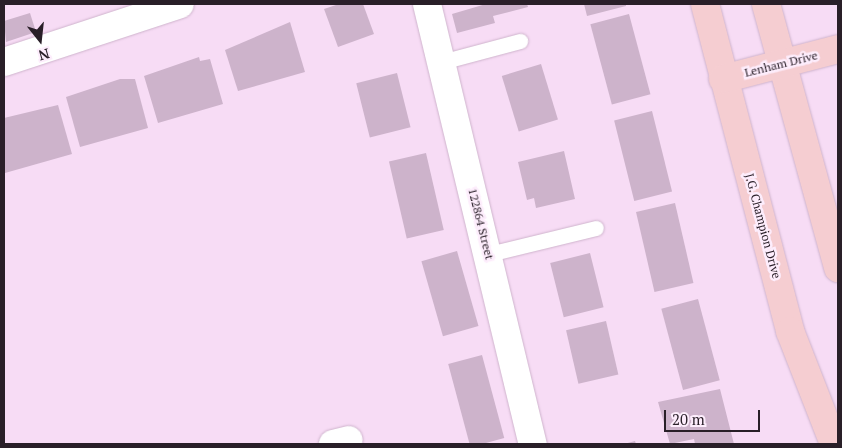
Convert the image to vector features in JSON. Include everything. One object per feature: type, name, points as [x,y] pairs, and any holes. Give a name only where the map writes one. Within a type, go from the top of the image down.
[{"type":"main road","name":"J.G. Champion Drive","points":[[705,4],[790,332],[834,444]]},
{"type":"main road","points":[[766,4],[780,64],[838,268]]},
{"type":"main road","name":"Lenham Drive","points":[[723,79],[838,49]]},
{"type":"street","points":[[4,62],[180,4]]},
{"type":"street","name":"122864 Street","points":[[427,4],[489,254],[532,444]]},
{"type":"lane","points":[[442,62],[520,41]]},
{"type":"lane","points":[[489,254],[596,228]]},
{"type":"building","points":[[339,4],[363,4],[374,34],[338,47],[324,9]]},
{"type":"building","points":[[486,4],[527,4],[528,7],[493,16],[495,23],[457,33],[452,14]]},
{"type":"building","points":[[584,4],[626,4],[626,6],[587,16]]},
{"type":"building","points":[[30,13],[36,32],[6,42],[4,21]]},
{"type":"building","points":[[629,14],[650,94],[612,105],[590,24]]},
{"type":"building","points":[[290,22],[305,72],[238,91],[225,50]]},
{"type":"building","points":[[199,57],[200,61],[210,59],[223,104],[158,123],[144,76]]},
{"type":"building","points":[[541,64],[558,119],[519,131],[502,76]]},
{"type":"building","points":[[397,73],[411,127],[370,137],[356,83]]},
{"type":"building","points":[[120,79],[135,79],[148,128],[80,147],[66,97]]},
{"type":"building","points":[[58,105],[72,154],[5,173],[4,118]]},
{"type":"building","points":[[652,111],[672,192],[634,201],[614,120]]},
{"type":"building","points":[[564,151],[575,199],[536,208],[534,198],[527,200],[518,162]]},
{"type":"building","points":[[426,153],[444,230],[407,239],[389,162]]},
{"type":"building","points":[[675,203],[693,283],[654,292],[636,212]]},
{"type":"building","points":[[457,251],[478,326],[443,336],[421,261]]},
{"type":"building","points":[[590,253],[604,307],[564,317],[550,263]]},
{"type":"building","points":[[698,299],[720,380],[683,390],[661,309]]},
{"type":"building","points":[[606,321],[618,375],[578,384],[566,330]]},
{"type":"building","points":[[482,355],[504,438],[482,444],[470,444],[448,364]]},
{"type":"building","points":[[720,389],[734,444],[695,444],[694,439],[670,444],[658,402]]},
{"type":"building","points":[[635,441],[636,444],[624,444]]}]
